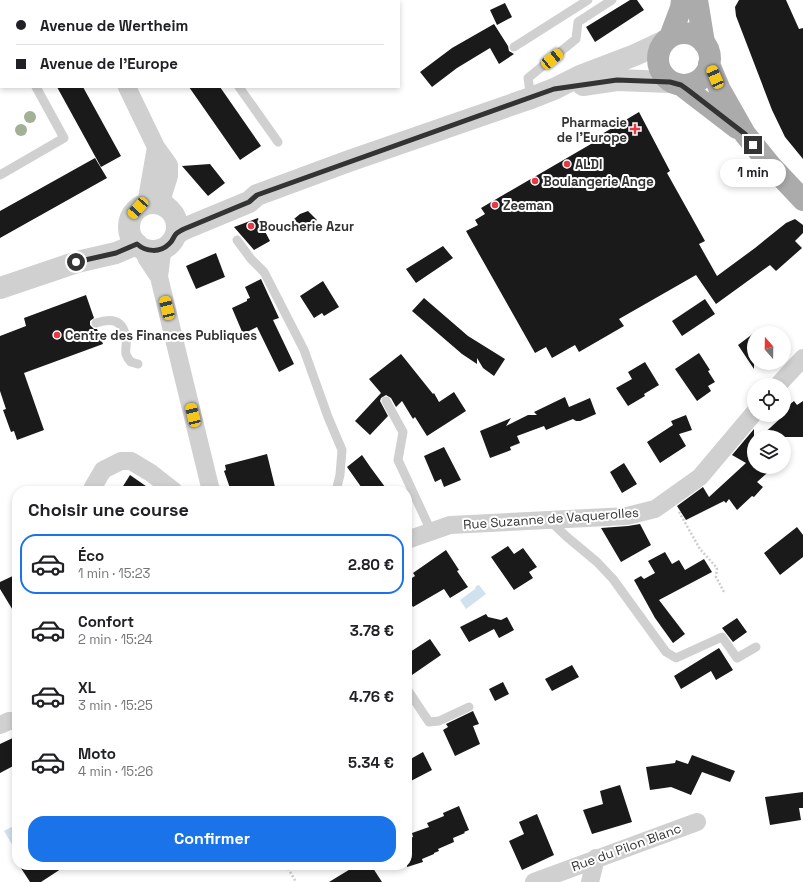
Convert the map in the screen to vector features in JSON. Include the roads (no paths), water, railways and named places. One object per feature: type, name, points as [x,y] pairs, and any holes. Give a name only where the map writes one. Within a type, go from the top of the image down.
[{"type":"main road","points":[[704,43],[697,3],[681,8],[668,39],[660,47],[658,54],[659,70],[664,77],[675,83],[745,134]]},
{"type":"main road","points":[[668,39],[685,33],[699,38],[704,43],[710,57],[710,64],[707,72],[696,83],[689,85],[675,83]]},
{"type":"main road","points":[[710,64],[720,90],[745,134],[770,165],[803,200]]},
{"type":"street","points":[[0,288],[76,262],[120,236],[136,240],[149,250],[157,250],[184,229],[249,202],[257,195],[349,161],[531,98],[554,89],[580,76],[635,55],[668,39]]},
{"type":"street","points":[[554,89],[617,80],[675,83]]},
{"type":"street","points":[[127,88],[156,147],[169,165],[169,176],[163,194],[161,207]]},
{"type":"street","points":[[210,486],[159,277],[136,240],[130,221],[138,208],[161,207],[191,211],[247,194],[257,195]]},
{"type":"street","points":[[159,277],[162,253],[177,226],[176,219],[161,207]]},
{"type":"street","points":[[785,378],[802,360]]},
{"type":"street","name":"Rue Suzanne de Vaquerolles","points":[[412,538],[450,525],[627,516],[655,509],[700,477],[747,421]]},
{"type":"street","points":[[94,486],[103,470],[121,461],[131,461],[151,473],[168,486]]},
{"type":"street","points":[[0,725],[12,722]]},
{"type":"street","name":"Rue du Pilon Blanc","points":[[534,882],[697,822]]},
{"type":"street","points":[[590,882],[596,858]]},
{"type":"lane","points":[[514,47],[588,0]]},
{"type":"lane","points":[[531,98],[528,78],[576,39],[578,22],[612,0]]},
{"type":"lane","points":[[0,174],[64,138],[37,88]]},
{"type":"lane","points":[[240,88],[278,142]]},
{"type":"lane","points":[[237,240],[251,259],[264,272],[304,350],[328,417],[342,450],[340,475],[337,486]]},
{"type":"lane","points":[[96,324],[111,320],[118,322],[125,334],[126,354],[131,362],[138,364]]},
{"type":"lane","points":[[386,401],[403,432],[398,460],[410,486]]},
{"type":"lane","points":[[412,491],[431,532]]},
{"type":"lane","points":[[550,520],[567,537],[597,562],[613,579],[666,652],[676,658],[722,637],[737,658],[756,646]]},
{"type":"lane","points":[[412,696],[429,722],[439,721],[469,707]]},
{"type":"water","points":[[479,585],[486,594],[466,609],[460,600]]},
{"type":"water","points":[[12,827],[12,845],[4,831]]},
{"type":"place","name":"Pharmacie de l'Europe","points":[[635,129]]},
{"type":"place","name":"ALDI","points":[[567,164]]},
{"type":"place","name":"Boulangerie Ange","points":[[535,181]]},
{"type":"place","name":"Zeeman","points":[[495,205]]},
{"type":"place","name":"Boucherie Azur","points":[[251,226]]},
{"type":"place","name":"Centre des Finances Publiques","points":[[57,335]]}]
